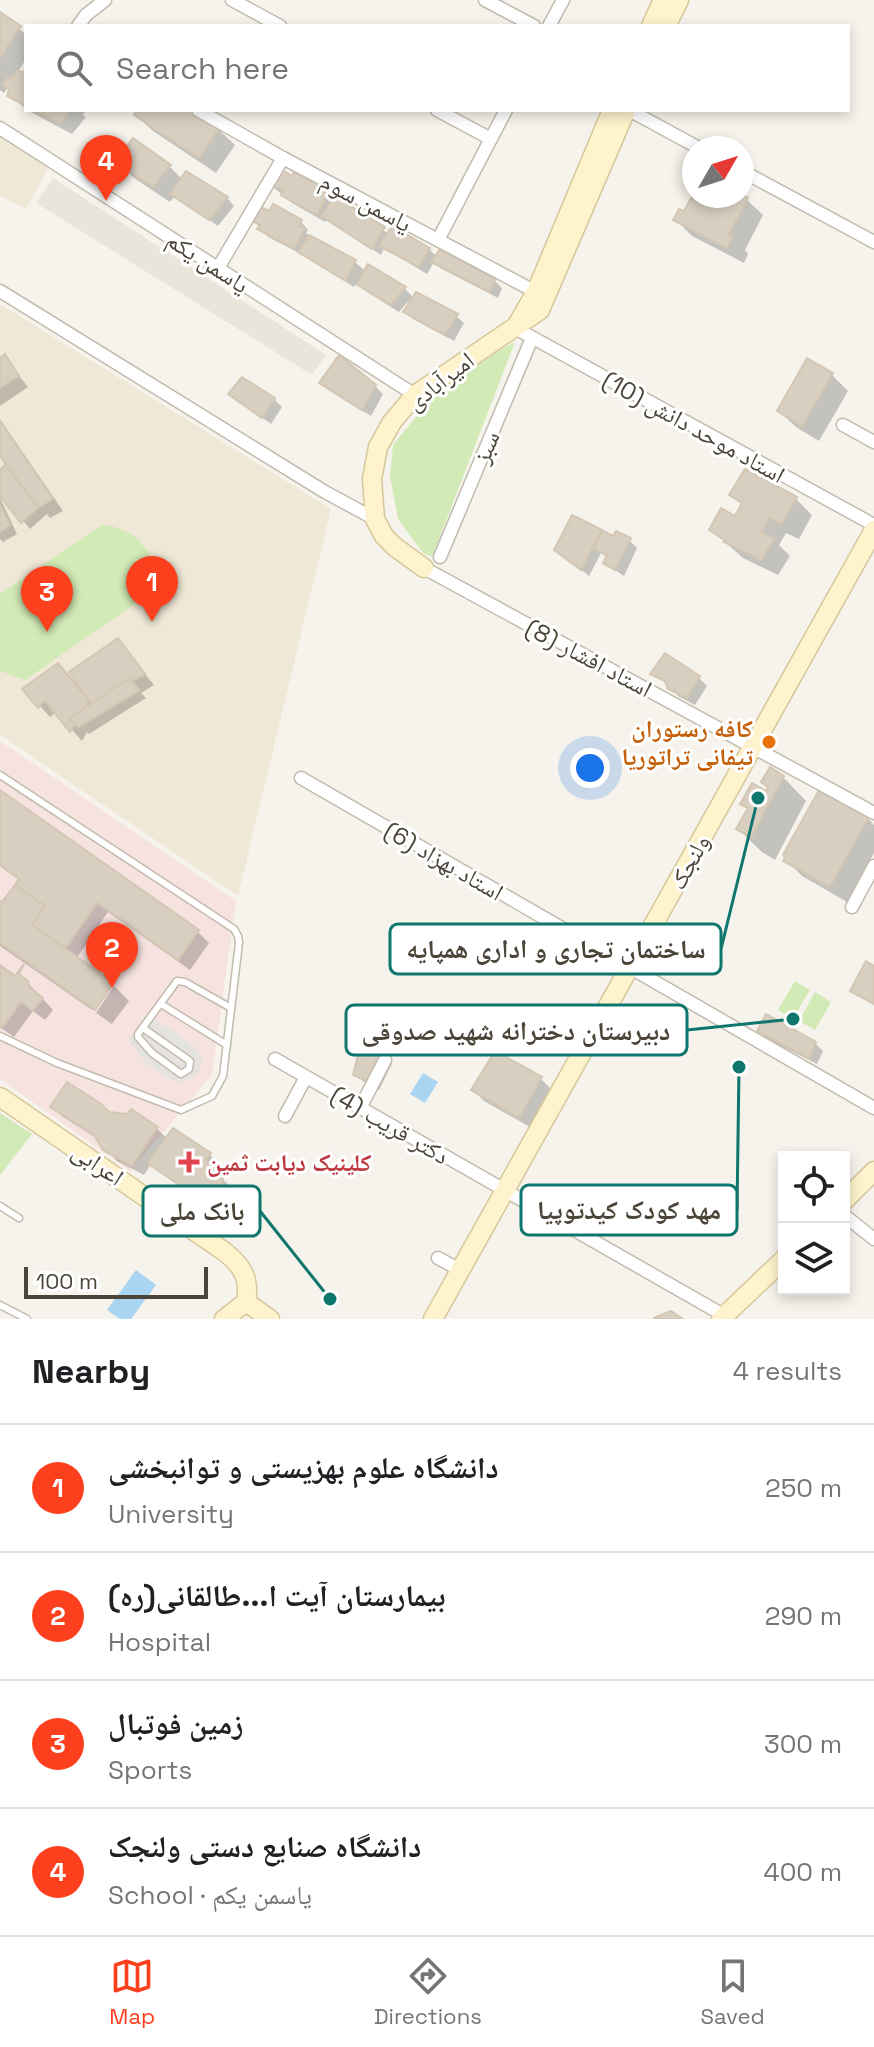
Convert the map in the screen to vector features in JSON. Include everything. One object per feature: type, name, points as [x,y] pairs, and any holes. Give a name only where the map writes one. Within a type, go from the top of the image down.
[{"type":"street","points":[[79,24],[105,0]]},
{"type":"street","points":[[232,0],[276,24]]},
{"type":"street","points":[[485,0],[530,24]]},
{"type":"street","points":[[550,24],[563,0]]},
{"type":"street","points":[[652,24],[663,0]]},
{"type":"street","points":[[667,24],[679,0]]},
{"type":"street","name":"یاسمن سوم","points":[[202,112],[541,295]]},
{"type":"street","points":[[441,112],[491,139]]},
{"type":"street","points":[[438,240],[505,112]]},
{"type":"street","name":"امیرآبادی","points":[[541,295],[611,112]]},
{"type":"street","name":"امیرآبادی","points":[[375,519],[373,463],[392,422],[415,395],[515,328],[541,295],[627,112]]},
{"type":"street","points":[[632,112],[682,139]]},
{"type":"street","name":"یاسمن یکم","points":[[0,128],[415,395]]},
{"type":"street","points":[[218,268],[283,158]]},
{"type":"street","points":[[754,177],[874,242]]},
{"type":"street","points":[[0,291],[325,492],[375,519],[384,536],[424,568]]},
{"type":"street","name":"استاد موحد دانش (10)","points":[[515,328],[874,528]]},
{"type":"street","name":"سبز","points":[[440,557],[532,338]]},
{"type":"street","points":[[843,425],[874,442]]},
{"type":"street","name":"ولنجک","points":[[433,1319],[874,528]]},
{"type":"street","name":"استاد افشار (8)","points":[[424,568],[874,813]]},
{"type":"street","name":"استاد بهزاد (6)","points":[[301,778],[874,1108]]},
{"type":"street","points":[[852,907],[874,866]]},
{"type":"street","name":"دکتر قریب (4)","points":[[275,1059],[723,1317]]},
{"type":"street","points":[[360,1108],[385,1060]]},
{"type":"street","points":[[285,1116],[306,1077]]},
{"type":"street","name":"اعرابی","points":[[0,1097],[225,1252],[245,1273],[255,1312]]},
{"type":"street","points":[[850,1195],[874,1171]]},
{"type":"street","points":[[850,1220],[874,1239]]},
{"type":"street","points":[[438,1258],[460,1270]]},
{"type":"street","points":[[723,1317],[778,1265]]},
{"type":"street","points":[[224,1319],[255,1312]]},
{"type":"lane","points":[[0,775],[234,929],[239,943],[223,1076],[212,1096],[181,1110],[57,1063],[0,1036]]},
{"type":"lane","points":[[143,1028],[190,1061],[191,1065],[181,1074],[152,1053],[139,1040],[138,1034],[180,980],[231,1008]]},
{"type":"lane","points":[[161,1004],[227,1045]]},
{"type":"lane","points":[[0,1206],[19,1218]]},
{"type":"lane","points":[[0,1305],[27,1319]]},
{"type":"shaded area","points":[[0,137],[48,168],[26,209],[0,196]]},
{"type":"shaded area","points":[[53,178],[326,355],[312,375],[36,203]]},
{"type":"shaded area","points":[[0,304],[331,509],[238,896],[0,735]]},
{"type":"shaded area","points":[[0,741],[236,901],[212,1075],[130,1171],[0,1079]]},
{"type":"shaded area","points":[[154,1018],[195,1047],[202,1058],[200,1071],[192,1078],[180,1082],[165,1077],[147,1064],[130,1043],[129,1037]]},
{"type":"green space","points":[[515,342],[432,557],[423,553],[398,519],[390,476],[393,445],[437,391]]},
{"type":"green space","points":[[102,525],[126,531],[144,546],[154,567],[152,592],[25,680],[0,671],[0,594]]},
{"type":"green space","points":[[795,981],[810,990],[793,1019],[778,1010]]},
{"type":"green space","points":[[815,992],[831,1002],[815,1030],[799,1021]]},
{"type":"green space","points":[[0,1113],[32,1134],[0,1175]]},
{"type":"water","points":[[423,1073],[438,1082],[425,1103],[410,1094]]},
{"type":"water","points":[[136,1270],[156,1285],[131,1319],[120,1319],[107,1310]]},
{"type":"building","points":[[0,12],[21,26],[0,58]]},
{"type":"building","points":[[17,71],[24,72],[24,105],[7,96],[9,89],[3,85],[7,78],[10,80]]},
{"type":"building","points":[[37,112],[70,112],[60,124]]},
{"type":"building","points":[[136,112],[194,112],[220,127],[199,158],[134,115]]},
{"type":"building","points":[[133,138],[171,165],[153,187],[115,162]]},
{"type":"building","points":[[279,168],[292,176],[296,168],[311,176],[311,182],[312,178],[327,186],[324,192],[328,194],[317,215],[281,195],[283,189],[269,186]]},
{"type":"building","points":[[186,171],[228,197],[209,220],[170,194]]},
{"type":"building","points":[[334,196],[385,227],[372,249],[321,216]]},
{"type":"building","points":[[273,204],[302,220],[299,226],[305,229],[294,249],[257,229],[260,225],[249,219],[257,205],[269,211]]},
{"type":"building","points":[[686,208],[743,208],[729,234],[733,236],[727,248],[673,220],[679,209],[684,211]]},
{"type":"building","points":[[392,226],[430,248],[419,267],[379,246]]},
{"type":"building","points":[[309,235],[356,260],[346,281],[298,252]]},
{"type":"building","points":[[440,249],[495,279],[490,292],[431,262]]},
{"type":"building","points":[[368,264],[406,287],[391,305],[356,284]]},
{"type":"building","points":[[416,292],[458,314],[445,335],[403,312]]},
{"type":"building","points":[[5,354],[19,376],[0,388],[0,358]]},
{"type":"building","points":[[339,355],[376,385],[362,410],[319,383]]},
{"type":"building","points":[[807,358],[833,373],[802,426],[777,411]]},
{"type":"building","points":[[242,377],[275,398],[262,418],[228,394]]},
{"type":"building","points":[[0,421],[53,499],[38,508],[0,456]]},
{"type":"building","points":[[6,464],[38,508],[21,523],[0,496],[0,470]]},
{"type":"building","points":[[745,469],[797,497],[782,524],[769,518],[761,532],[775,538],[761,560],[724,542],[709,530],[721,508],[735,516],[742,503],[729,495]]},
{"type":"building","points":[[0,505],[10,525],[0,532]]},
{"type":"building","points":[[572,515],[602,530],[581,570],[554,550]]},
{"type":"building","points":[[603,531],[613,536],[616,531],[631,538],[615,570],[603,563],[607,555],[594,549]]},
{"type":"building","points":[[118,638],[145,674],[92,705],[69,672]]},
{"type":"building","points":[[665,653],[700,676],[687,698],[668,689],[665,681],[650,674]]},
{"type":"building","points":[[58,663],[89,701],[70,732],[45,701],[38,708],[22,689]]},
{"type":"building","points":[[129,678],[140,690],[79,727],[69,719]]},
{"type":"building","points":[[770,767],[784,776],[751,837],[736,829],[748,808],[740,804],[752,783],[766,791],[768,787],[761,782]]},
{"type":"building","points":[[0,790],[199,930],[178,960],[97,903],[65,949],[32,925],[45,906],[15,885],[19,879],[0,865]]},
{"type":"building","points":[[819,790],[869,817],[830,887],[783,861],[783,855]]},
{"type":"building","points":[[15,885],[45,906],[32,925],[114,983],[95,1010],[0,943],[0,901]]},
{"type":"building","points":[[866,961],[874,966],[874,1004],[850,991]]},
{"type":"building","points":[[24,964],[19,974],[43,998],[33,1011],[21,1002],[2,1028],[0,965],[15,976]]},
{"type":"building","points":[[766,1014],[816,1042],[809,1058],[757,1031]]},
{"type":"building","points":[[361,1043],[385,1055],[371,1083],[353,1075]]},
{"type":"building","points":[[495,1051],[542,1077],[519,1118],[471,1090]]},
{"type":"building","points":[[67,1082],[109,1112],[127,1114],[131,1109],[158,1127],[132,1166],[103,1150],[94,1135],[50,1107]]},
{"type":"building","points":[[173,1128],[211,1153],[205,1161],[223,1176],[223,1182],[214,1195],[206,1196],[191,1184],[187,1190],[147,1163]]},
{"type":"building","points":[[671,1311],[683,1319],[654,1319],[654,1318]]},
{"type":"place","name":"دانشگاه صنایع دستى ولنجک","points":[[106,201]]},
{"type":"place","name":"دانشگاه علوم بهزیستی و توانبخشی","points":[[152,622]]},
{"type":"place","name":"زمین فوتبال","points":[[47,632]]},
{"type":"place","name":"کافه رستوران تیفانی تراتوریا","points":[[769,742]]},
{"type":"place","name":"ساختمان تجاری و اداری همپایه","points":[[758,798]]},
{"type":"place","name":"بیمارستان آیت ا...طالقانی(ره)","points":[[112,988]]},
{"type":"place","name":"دبیرستان دخترانه شهید صدوقی","points":[[793,1019]]},
{"type":"place","name":"مهد کودک کیدتوپیا","points":[[739,1067]]},
{"type":"place","name":"کلینیک دیابت ثمین","points":[[189,1162]]},
{"type":"place","name":"بانک ملی","points":[[330,1299]]}]
